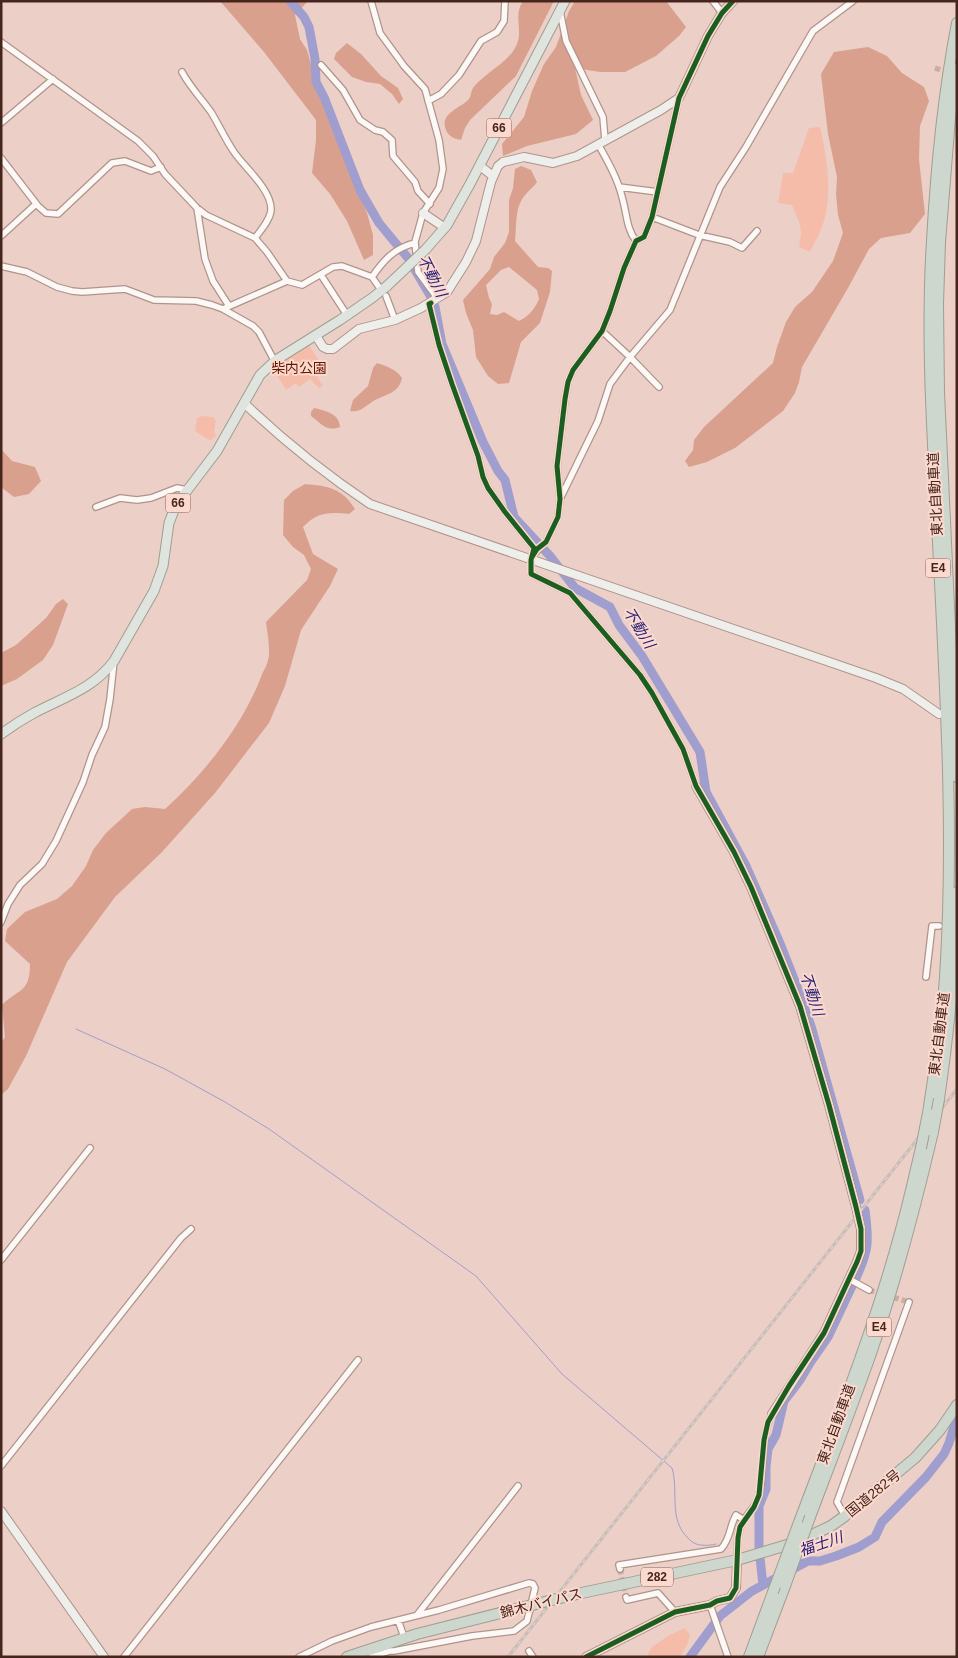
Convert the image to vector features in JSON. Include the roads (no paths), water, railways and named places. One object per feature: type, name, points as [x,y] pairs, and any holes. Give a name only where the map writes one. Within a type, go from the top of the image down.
[{"type":"highway","name":"東北自動車道","points":[[749,1657],[858,1364],[884,1287],[900,1235],[921,1148],[937,1057],[945,977],[949,846],[947,717],[938,576],[931,393],[931,260],[942,117],[957,23]]},
{"type":"highway","name":"東北自動車道","points":[[957,69],[940,242],[938,304],[940,429],[957,777]]},
{"type":"highway","name":"東北自動車道","points":[[758,1657],[869,1358],[907,1237],[933,1132],[945,1058],[953,978],[957,892]]},
{"type":"highway","name":"国道282号","points":[[738,1560],[796,1542],[831,1526],[915,1458],[940,1430],[957,1405]]},
{"type":"highway","name":"錦木バイパス","points":[[347,1657],[390,1647],[404,1637],[524,1607],[738,1560]]},
{"type":"main road","name":"66","points":[[1,734],[33,713],[84,689],[99,678],[114,661],[154,591],[163,566],[169,523],[176,505],[217,451],[260,375],[274,362],[372,298],[426,249],[445,228],[480,166],[562,4]]},
{"type":"street","points":[[371,1],[380,32],[404,66],[425,90],[439,140],[444,170],[439,188],[423,213],[415,243],[418,272],[433,301],[439,345],[461,413],[478,456],[483,477],[488,488],[505,512],[534,548],[531,560],[531,574],[570,593],[640,675],[683,749],[696,786],[734,852],[751,887],[800,1006],[829,1105],[861,1229],[861,1251],[858,1262],[848,1279],[824,1333],[768,1422],[764,1440],[759,1495],[754,1507],[740,1527],[736,1588],[733,1594],[730,1598],[710,1605],[675,1612],[586,1657]]},
{"type":"street","points":[[428,101],[441,94],[459,75],[481,41],[497,32],[504,21],[504,1]]},
{"type":"street","points":[[713,1],[722,14]]},
{"type":"street","points":[[531,560],[538,549],[546,542],[558,517],[560,499],[557,466],[568,382],[573,370],[602,331],[624,268],[636,242],[644,237],[652,217],[679,98],[708,36],[733,1]]},
{"type":"street","points":[[560,499],[598,421],[610,384],[630,356],[670,310],[720,187],[746,147],[814,31],[853,1]]},
{"type":"street","points":[[562,4],[566,41],[604,117],[601,142],[619,188],[630,234],[636,242]]},
{"type":"street","points":[[1,42],[138,141],[153,156],[165,174],[206,215],[255,238],[287,281]]},
{"type":"street","points":[[321,65],[343,90],[360,120],[375,130],[383,132],[392,140],[393,156],[414,182],[418,191],[430,204]]},
{"type":"street","points":[[182,72],[188,85],[212,115],[235,154],[256,177],[268,198],[271,214],[255,238]]},
{"type":"street","points":[[1,123],[53,79]]},
{"type":"street","points":[[316,336],[323,347],[333,349],[363,327],[395,320],[447,292],[476,241],[482,211],[493,176],[498,166],[503,162],[524,157],[553,163],[576,156],[661,110],[679,98]]},
{"type":"street","points":[[1,158],[36,204],[46,213],[58,214],[112,163],[125,161],[151,171],[161,167]]},
{"type":"street","points":[[480,166],[493,176]]},
{"type":"street","points":[[619,188],[658,192]]},
{"type":"street","points":[[1,236],[36,204]]},
{"type":"street","points":[[197,208],[205,259],[226,307]]},
{"type":"street","points":[[423,213],[445,228]]},
{"type":"street","points":[[652,217],[700,235],[730,242],[742,248],[757,231]]},
{"type":"street","points":[[372,277],[386,258],[404,247],[415,243]]},
{"type":"street","points":[[1,266],[28,272],[57,287],[72,291],[125,289],[154,300],[196,301],[226,307],[259,332],[274,362]]},
{"type":"street","points":[[226,307],[287,281],[302,285],[334,267],[342,266],[372,277],[383,286]]},
{"type":"street","points":[[321,275],[347,315]]},
{"type":"street","points":[[386,296],[395,320]]},
{"type":"street","points":[[602,331],[630,356],[659,387]]},
{"type":"street","points":[[244,403],[331,478],[370,504],[876,678],[903,690],[939,714]]},
{"type":"street","points":[[96,506],[120,498],[137,500],[151,498],[177,488],[187,490]]},
{"type":"street","points":[[1,922],[8,904],[20,885],[42,864],[56,841],[83,782],[92,754],[105,727],[114,661]]},
{"type":"street","points":[[926,977],[932,926],[938,926]]},
{"type":"street","points":[[1,1260],[90,1148]]},
{"type":"street","points":[[1,1466],[181,1238],[191,1229]]},
{"type":"street","points":[[848,1279],[869,1290]]},
{"type":"street","points":[[845,1516],[837,1502],[909,1302]]},
{"type":"street","points":[[124,1657],[358,1360]]},
{"type":"street","points":[[417,1615],[518,1486]]},
{"type":"street","points":[[1,1511],[104,1657]]},
{"type":"street","points":[[620,1569],[619,1565],[722,1549],[728,1541],[732,1522],[736,1515],[744,1520]]},
{"type":"street","points":[[299,1657],[352,1634],[398,1620],[529,1583],[533,1584],[535,1588],[527,1620],[514,1631],[472,1636],[394,1651],[390,1647]]},
{"type":"street","points":[[626,1597],[627,1600],[658,1593],[675,1612]]},
{"type":"street","points":[[710,1605],[728,1657]]},
{"type":"street","points":[[398,1620],[404,1637]]},
{"type":"street","points":[[371,1657],[390,1647]]},
{"type":"street","points":[[385,1657],[390,1647]]},
{"type":"waterway","name":"不動川","points":[[290,1],[304,17],[309,27],[315,59],[316,82],[324,97],[360,190],[379,223],[408,258],[431,297],[435,307],[442,344],[483,442],[498,471],[505,480],[514,517],[550,556],[575,588],[610,607],[619,625],[642,656],[700,752],[706,792],[746,866],[796,984],[811,1026],[860,1200]]},
{"type":"waterway","points":[[76,1029],[165,1069],[269,1129],[476,1276],[562,1374],[672,1468],[676,1514],[682,1531],[696,1544],[716,1544]]},
{"type":"waterway","name":"不動川","points":[[856,1278],[867,1245],[865,1210]]},
{"type":"waterway","name":"不動川","points":[[759,1548],[759,1506],[766,1489],[768,1449],[776,1435],[784,1401],[828,1337],[852,1286]]},
{"type":"waterway","name":"福士川","points":[[690,1657],[720,1616],[752,1591],[808,1561],[820,1561],[836,1556],[859,1547],[875,1537],[882,1522],[926,1477],[944,1454],[957,1416]]},
{"type":"waterway","name":"不動川","points":[[760,1558],[763,1585]]},
{"type":"tunnel","points":[[935,68],[950,73]]},
{"type":"tunnel","points":[[869,1290],[909,1302]]},
{"type":"tunnel","points":[[620,1569],[626,1597]]},
{"type":"railway","points":[[508,1657],[957,1089]]},
{"type":"park label","name":"柴内公園","points":[[299,368]]}]
